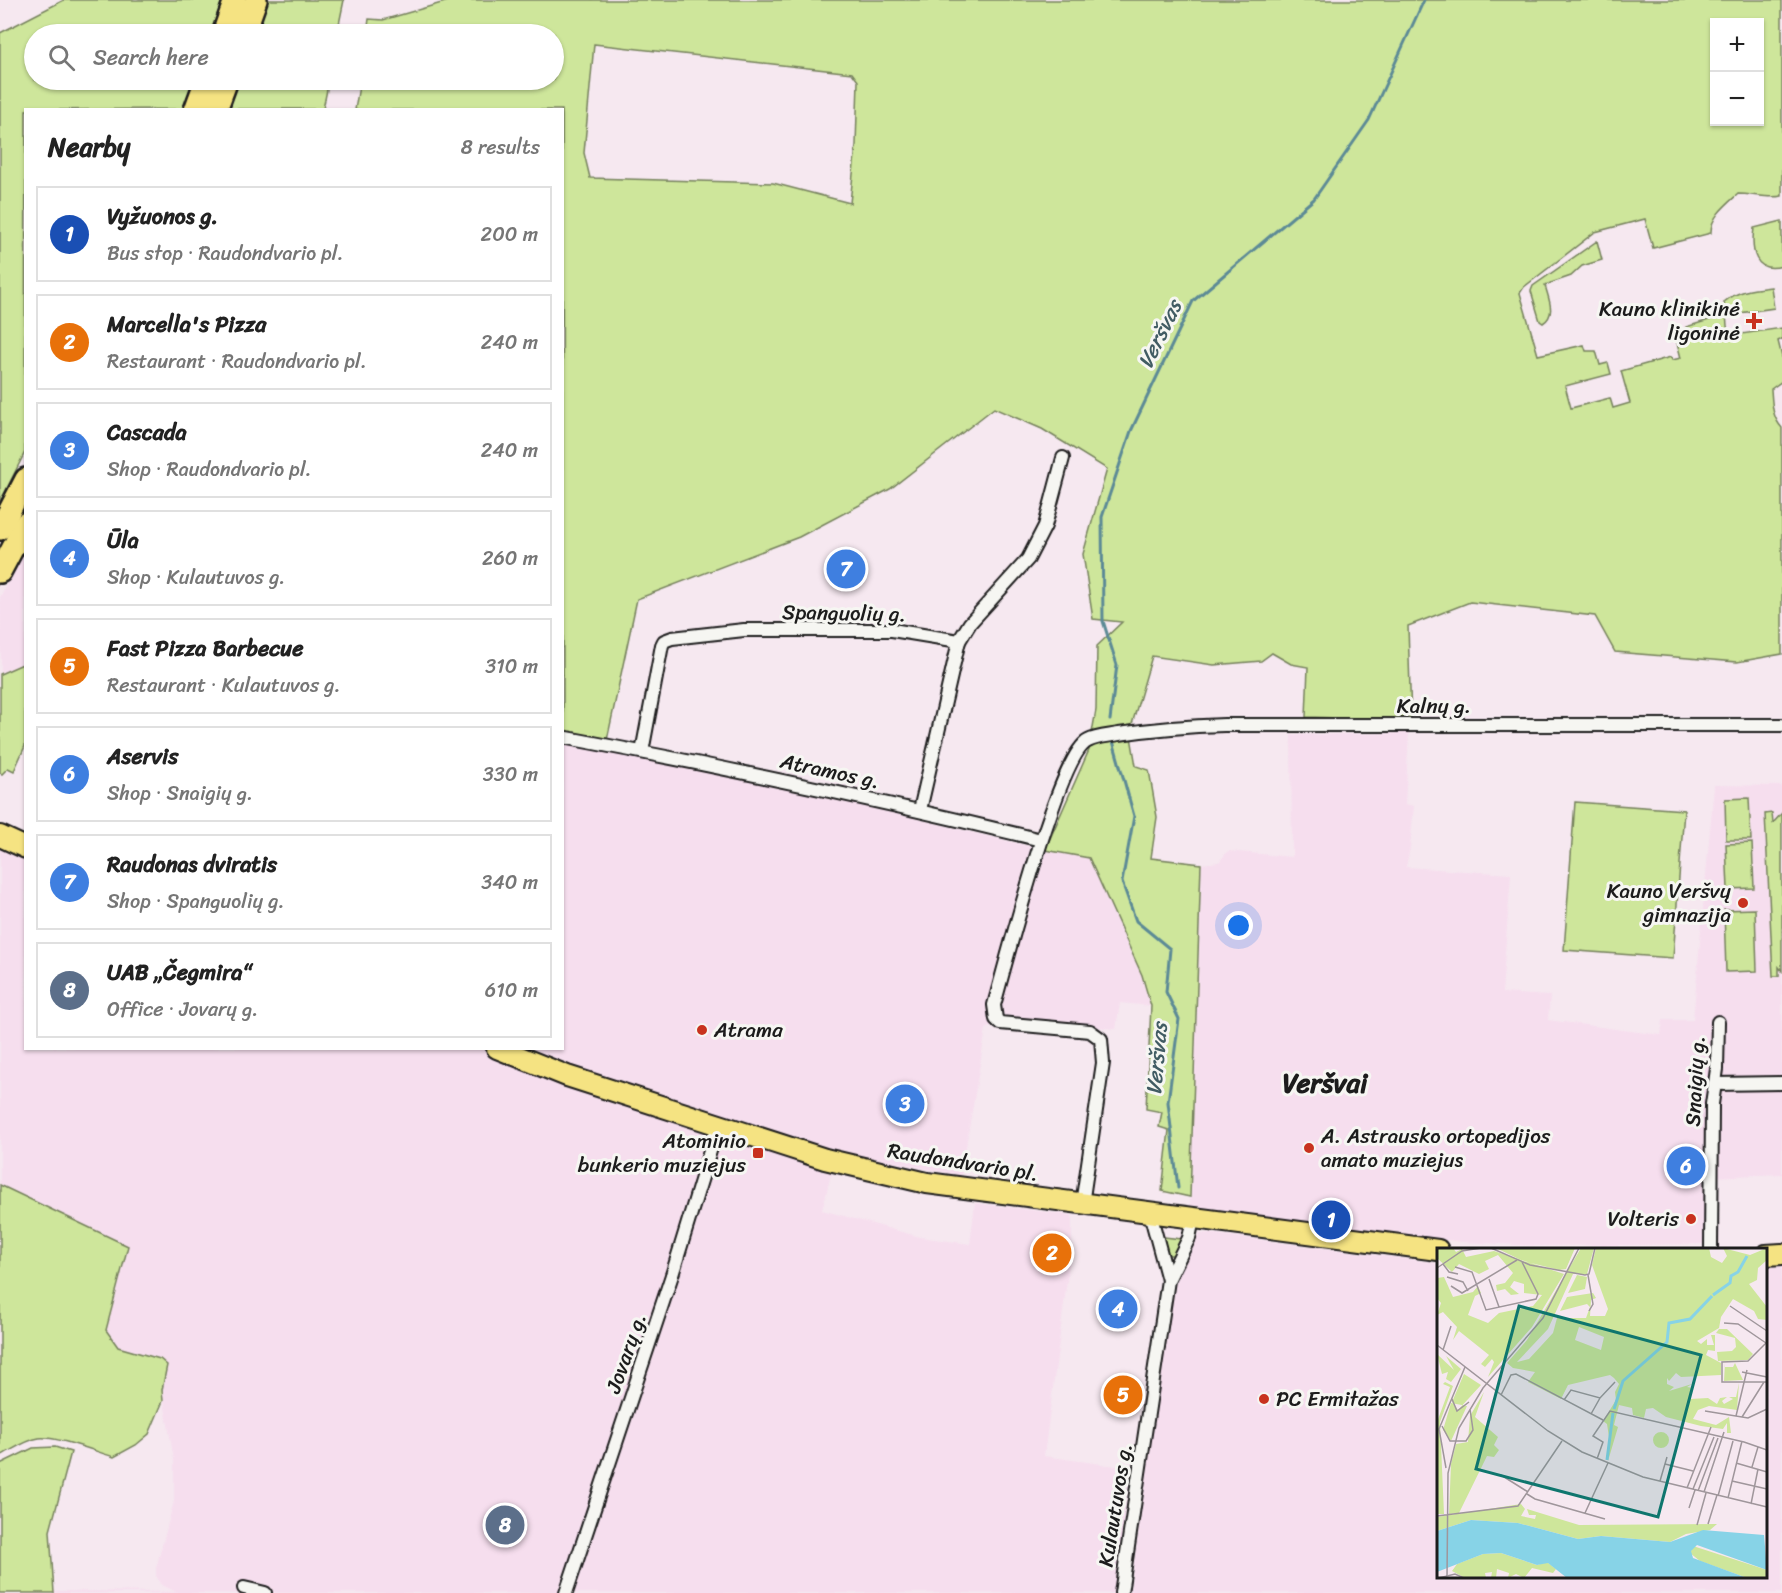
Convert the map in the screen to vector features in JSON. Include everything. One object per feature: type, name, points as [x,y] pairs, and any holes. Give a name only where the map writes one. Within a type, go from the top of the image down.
[{"type":"highway","points":[[227,24],[235,0]]},
{"type":"highway","points":[[248,24],[256,0]]},
{"type":"highway","points":[[196,108],[202,90]]},
{"type":"highway","points":[[217,108],[223,90]]},
{"type":"highway","points":[[0,529],[24,483]]},
{"type":"highway","points":[[0,572],[24,527]]},
{"type":"main road","points":[[0,836],[24,847]]},
{"type":"main road","points":[[0,846],[24,852]]},
{"type":"main road","name":"Raudondvario pl.","points":[[502,1050],[567,1076],[868,1171],[927,1183],[1437,1250]]},
{"type":"street","points":[[920,810],[959,641],[977,615],[1028,559],[1045,526],[1063,458]]},
{"type":"street","name":"Spanguolių g.","points":[[642,752],[662,645],[664,641],[672,638],[744,630],[892,630],[959,641]]},
{"type":"street","name":"Kalnų g.","points":[[1041,840],[1068,770],[1080,747],[1087,741],[1101,737],[1178,726],[1224,725],[1782,725]]},
{"type":"street","name":"Atramos g.","points":[[564,737],[920,810],[1041,840]]},
{"type":"street","points":[[1041,840],[994,1005],[994,1013],[1000,1023],[1090,1031],[1101,1040],[1103,1063],[1082,1204]]},
{"type":"street","name":"Snaigių g.","points":[[1711,1248],[1712,1104],[1718,1022]]},
{"type":"street","points":[[1715,1083],[1782,1083]]},
{"type":"street","name":"Jovarų g.","points":[[566,1593],[669,1286],[718,1125]]},
{"type":"street","name":"Kulautuvos g.","points":[[1150,1213],[1167,1280]]},
{"type":"street","name":"Kulautuvos g.","points":[[1122,1593],[1167,1280],[1186,1245],[1194,1219]]},
{"type":"street","points":[[244,1588],[265,1593]]},
{"type":"shaded area","points":[[24,551],[24,663],[1,674],[0,597]]},
{"type":"shaded area","points":[[1409,733],[1405,804],[1414,806],[1406,867],[1511,874],[1502,993],[1550,996],[1548,1020],[1661,1035],[1663,1020],[1693,1020],[1714,785],[1782,786],[1782,1174],[1709,1177],[1707,1244],[1539,1246],[1462,1242],[1190,1207],[1201,864],[1219,862],[1228,851],[1292,857],[1291,735]]},
{"type":"shaded area","points":[[564,737],[642,752],[1045,850],[1089,858],[1142,975],[1151,1006],[1120,1003],[1116,1029],[1005,1017],[986,1029],[961,1176],[837,1151],[822,1210],[920,1237],[970,1244],[975,1203],[1072,1215],[1072,1243],[1044,1456],[1123,1467],[1128,1479],[1115,1593],[54,1593],[54,1591],[176,1592],[160,1584],[156,1575],[174,1501],[174,1460],[162,1390],[167,1365],[160,1358],[118,1347],[106,1330],[128,1246],[0,1185],[0,836],[24,848],[24,1050],[564,1050]]},
{"type":"shaded area","points":[[1208,1233],[1437,1263],[1437,1578],[1767,1578],[1767,1266],[1782,1266],[1782,1593],[1130,1593],[1173,1290],[1192,1242],[1200,1234]]},
{"type":"green space","points":[[64,0],[223,0],[215,24],[24,24],[24,90],[191,90],[184,108],[24,108],[24,454],[0,502],[0,33]]},
{"type":"green space","points":[[268,0],[344,0],[339,24],[260,24]]},
{"type":"green space","points":[[452,0],[1782,0],[1782,196],[1738,194],[1716,216],[1711,233],[1653,248],[1645,219],[1595,232],[1524,287],[1520,293],[1538,355],[1584,345],[1586,351],[1596,351],[1600,365],[1608,363],[1611,374],[1565,386],[1571,408],[1610,398],[1613,408],[1630,403],[1621,371],[1671,357],[1672,360],[1681,358],[1675,335],[1687,332],[1686,327],[1726,315],[1728,336],[1782,328],[1782,339],[1778,341],[1782,357],[1782,381],[1771,389],[1774,415],[1782,428],[1782,654],[1737,662],[1615,652],[1595,616],[1470,602],[1408,626],[1411,720],[1306,717],[1308,667],[1291,664],[1272,653],[1261,661],[1214,665],[1152,656],[1130,731],[1136,766],[1149,770],[1157,817],[1151,858],[1201,864],[1190,1197],[1162,1191],[1169,1130],[1159,1127],[1162,1112],[1146,1109],[1151,1006],[1142,975],[1089,858],[1045,850],[1089,750],[1096,710],[1097,646],[1122,622],[1093,619],[1083,554],[1107,469],[1042,429],[994,408],[890,489],[799,537],[637,599],[606,745],[564,737],[564,108],[355,108],[358,90],[564,90],[564,24],[368,24],[369,19],[383,20]],"holes":[[[594,44],[852,73],[858,81],[856,145],[850,203],[773,183],[590,178],[584,153]]]},
{"type":"green space","points":[[236,90],[327,90],[323,108],[228,108]]},
{"type":"green space","points":[[1782,221],[1782,266],[1765,267],[1756,258],[1754,252],[1754,228]]},
{"type":"green space","points":[[1597,241],[1602,260],[1582,266],[1571,276],[1545,285],[1551,310],[1543,323],[1540,321],[1531,291],[1533,286]]},
{"type":"green space","points":[[1771,287],[1774,308],[1726,315],[1724,302],[1752,289]]},
{"type":"green space","points":[[24,663],[24,748],[14,771],[8,768],[2,774],[0,773],[0,674]]},
{"type":"green space","points":[[1749,798],[1751,840],[1726,840],[1725,799]]},
{"type":"green space","points":[[1575,802],[1684,810],[1673,958],[1564,950]]},
{"type":"green space","points":[[1772,813],[1773,823],[1782,813],[1782,971],[1779,967],[1779,976],[1773,976],[1765,814]]},
{"type":"green space","points":[[1752,843],[1754,888],[1728,889],[1726,844]]},
{"type":"green space","points":[[1755,909],[1757,971],[1726,972],[1724,910]]},
{"type":"green space","points":[[0,1185],[128,1246],[106,1330],[118,1347],[160,1359],[167,1365],[162,1390],[163,1401],[149,1434],[136,1445],[114,1457],[46,1438],[29,1441],[0,1456]]},
{"type":"green space","points":[[1164,1237],[1181,1239],[1174,1255],[1167,1255]]},
{"type":"green space","points":[[55,1447],[71,1452],[50,1531],[54,1593],[0,1593],[0,1464],[33,1448]]},
{"type":"waterway","name":"Veršvas","points":[[1110,720],[1117,665],[1103,621],[1102,517],[1131,431],[1193,301],[1314,199],[1369,120],[1424,0]]},
{"type":"waterway","name":"Veršvas","points":[[1113,741],[1134,816],[1122,882],[1136,921],[1170,949],[1166,992],[1179,1019],[1168,1102],[1178,1188]]},
{"type":"place","name":"Kauno klinikinė ligoninė","points":[[1754,321]]},
{"type":"place","name":"Raudonas dviratis","points":[[846,569]]},
{"type":"place","name":"Kauno Veršvų gimnazija","points":[[1743,903]]},
{"type":"place","name":"Atrama","points":[[702,1030]]},
{"type":"place","name":"Cascada","points":[[905,1104]]},
{"type":"place","name":"A. Astrausko ortopedijos amato muziejus","points":[[1309,1148]]},
{"type":"place","name":"Atominio bunkerio muziejus","points":[[758,1153]]},
{"type":"place","name":"Aservis","points":[[1686,1166]]},
{"type":"place","name":"Volteris","points":[[1691,1219]]},
{"type":"place","name":"Vyžuonos g.","points":[[1331,1220]]},
{"type":"place","name":"Marcella's Pizza","points":[[1052,1253]]},
{"type":"place","name":"Ūla","points":[[1118,1309]]},
{"type":"place","name":"Fast Pizza Barbecue","points":[[1123,1395]]},
{"type":"place","name":"PC Ermitažas","points":[[1264,1399]]},
{"type":"place","name":"UAB „Čegmira“","points":[[505,1525]]},
{"type":"district","name":"Veršvai","points":[[1325,1083]]}]
